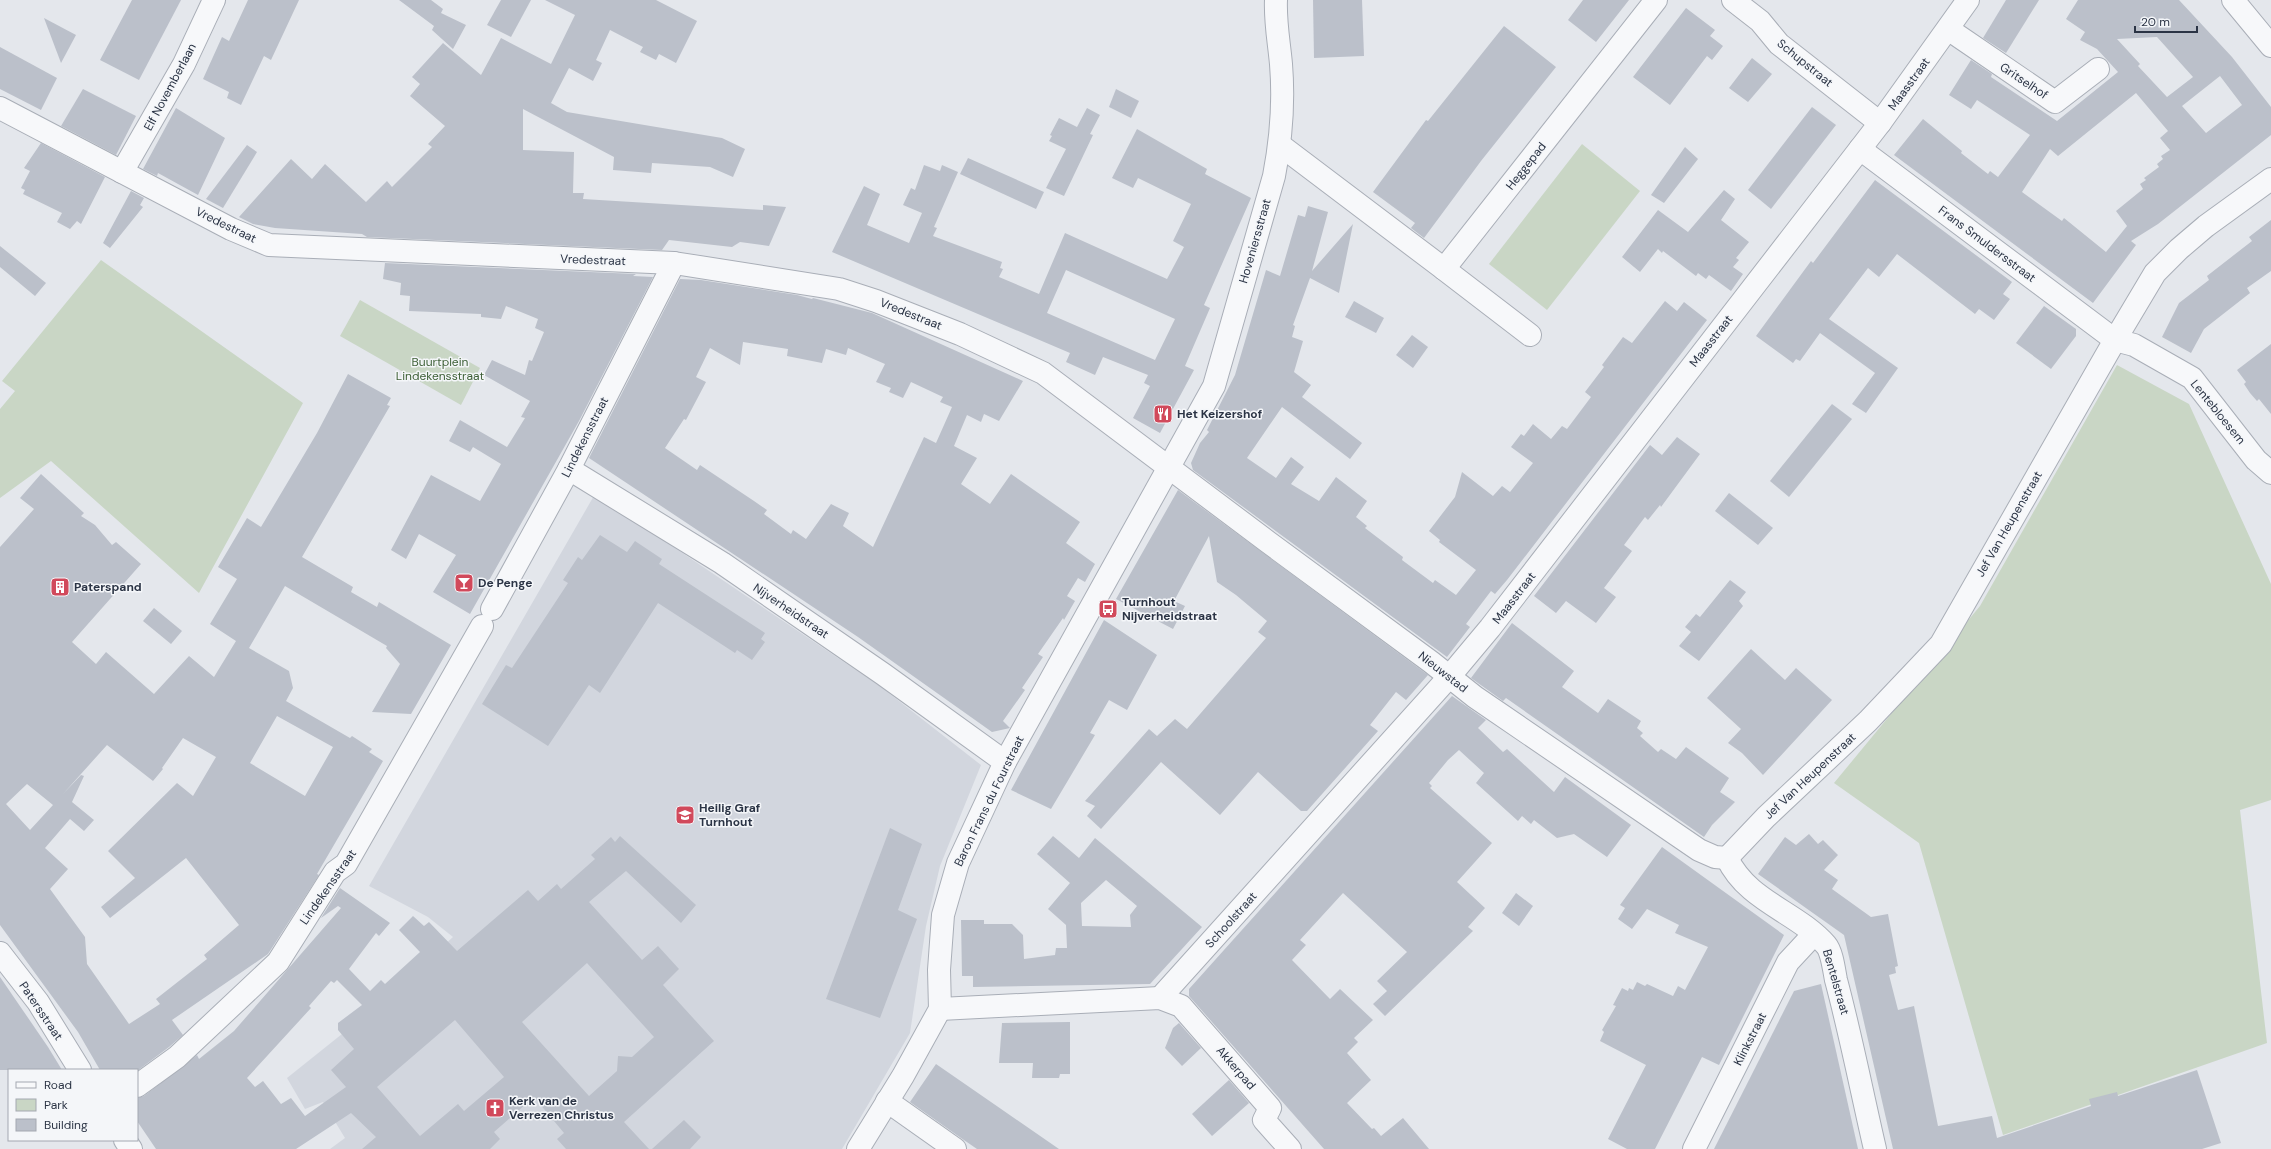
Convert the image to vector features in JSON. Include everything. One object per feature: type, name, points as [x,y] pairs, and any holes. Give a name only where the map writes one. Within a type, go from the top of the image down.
[{"type":"street","name":"Elf Novemberlaan","points":[[122,172],[184,64],[214,0]]},
{"type":"street","name":"Hoveniersstraat","points":[[1169,468],[1214,386],[1274,176],[1280,145],[1281,65],[1275,19],[1276,0]]},
{"type":"street","name":"Heggepad","points":[[1444,268],[1656,0]]},
{"type":"street","name":"Schupstraat","points":[[1733,0],[1760,21],[1780,44],[1880,123]]},
{"type":"street","name":"Maasstraat","points":[[1449,677],[1490,628],[1880,123],[1968,0]]},
{"type":"street","points":[[2233,0],[2271,46]]},
{"type":"street","name":"Gritselhof","points":[[1948,29],[2055,102],[2098,69]]},
{"type":"street","name":"Vredestraat","points":[[0,108],[20,127],[122,172],[231,229],[269,245],[674,263],[839,289],[876,301],[960,334],[1043,373],[1169,468]]},
{"type":"street","points":[[1280,145],[1444,268],[1530,335]]},
{"type":"street","name":"Frans Smuldersstraat","points":[[1860,149],[2114,340]]},
{"type":"street","name":"Jef Van Heupenstraat","points":[[1727,858],[1766,817],[1868,721],[1941,644],[2114,340],[2155,273],[2179,249],[2206,226],[2271,178]]},
{"type":"street","name":"Lindekensstraat","points":[[138,1085],[177,1057],[278,962],[335,872],[346,864],[487,618],[570,469],[674,263]]},
{"type":"street","name":"Lentebloesem","points":[[2114,340],[2134,345],[2192,378],[2256,460],[2271,473]]},
{"type":"street","name":"Nieuwstad","points":[[1169,468],[1431,662],[1449,677],[1699,850],[1715,857],[1727,858]]},
{"type":"street","name":"Baron Frans du Fourstraat","points":[[940,1009],[939,970],[943,915],[958,863],[1005,762],[1169,468]]},
{"type":"street","name":"Nijverheidstraat","points":[[570,469],[722,563],[883,674],[1005,762]]},
{"type":"street","name":"Schoolstraat","points":[[1160,998],[1449,677]]},
{"type":"street","name":"Bentelstraat","points":[[1727,858],[1735,873],[1752,891],[1814,934],[1827,946],[1844,1009],[1875,1149]]},
{"type":"street","name":"Klinkstraat","points":[[1694,1149],[1788,962],[1814,934]]},
{"type":"street","name":"Patersstraat","points":[[0,953],[38,1002],[79,1069]]},
{"type":"street","points":[[858,1149],[940,1009],[1160,998]]},
{"type":"street","name":"Akkerpad","points":[[1160,998],[1181,1006],[1270,1108],[1264,1120],[1290,1149]]},
{"type":"street","points":[[887,1101],[955,1149]]},
{"type":"shaded area","name":"Heilig Graf Turnhout","points":[[595,494],[881,687],[981,765],[940,866],[926,926],[910,1033],[842,1149],[330,1149],[345,1138],[323,1102],[305,1109],[287,1078],[377,1006],[453,937],[428,917],[369,886]]},
{"type":"green space","points":[[1582,144],[1640,191],[1547,310],[1489,264]]},
{"type":"green space","points":[[101,260],[303,403],[199,593],[51,461],[0,498],[0,409],[15,391],[2,381]]},
{"type":"green space","name":"Buurtplein Lindekensstraat","points":[[360,300],[480,368],[461,405],[340,336]]},
{"type":"green space","points":[[2117,365],[2189,404],[2271,584],[2271,800],[2240,810],[2267,1043],[2003,1135],[1919,843],[1834,783],[1980,606]]},
{"type":"building","points":[[132,0],[181,0],[139,80],[100,60]]},
{"type":"building","points":[[248,0],[299,0],[271,60],[264,56],[241,105],[227,98],[229,92],[203,79],[222,37],[229,41]]},
{"type":"building","points":[[399,0],[431,0],[443,9],[441,13],[466,25],[453,49],[432,30],[434,26]]},
{"type":"building","points":[[501,0],[531,0],[511,37],[487,25]]},
{"type":"building","points":[[545,0],[656,0],[697,21],[676,63],[659,54],[656,60],[640,52],[643,47],[610,30],[596,60],[602,63],[593,81],[569,68],[551,103],[567,112],[722,138],[745,149],[733,177],[710,167],[652,163],[651,173],[613,170],[614,157],[523,109],[523,150],[574,152],[573,193],[584,193],[583,199],[763,210],[763,205],[786,207],[769,246],[740,242],[732,247],[669,240],[662,250],[367,237],[362,234],[275,228],[253,224],[239,217],[291,159],[312,179],[325,164],[366,202],[387,181],[392,187],[432,147],[428,144],[445,126],[410,96],[420,84],[412,77],[443,43],[481,75],[501,38],[551,64],[575,15]]},
{"type":"building","points":[[1313,0],[1362,0],[1364,56],[1314,58]]},
{"type":"building","points":[[1583,0],[1629,0],[1596,42],[1568,20]]},
{"type":"building","points":[[2006,0],[2039,0],[2006,53],[1983,38]]},
{"type":"building","points":[[2078,0],[2179,0],[2232,57],[2271,107],[2271,135],[2158,224],[2131,241],[2136,245],[2093,303],[1894,155],[1923,119],[1962,151],[1961,153],[1988,174],[1990,171],[1998,177],[2030,135],[1977,100],[1971,109],[1949,95],[1971,60],[1992,74],[1991,77],[2057,121],[2118,72],[2097,49],[2080,40],[2085,32],[2066,19]],"holes":[[[2157,37],[2193,77],[2167,97],[2138,66],[2140,64],[2117,39]],[[2220,76],[2242,105],[2206,133],[2182,106]],[[2136,93],[2168,131],[2160,138],[2170,150],[2161,156],[2163,159],[2157,164],[2159,167],[2144,178],[2146,180],[2140,184],[2143,189],[2116,211],[2127,226],[2106,252],[2064,218],[2062,221],[2022,192],[2050,149],[2058,156]]]},
{"type":"building","points":[[1686,8],[1715,30],[1710,36],[1723,46],[1712,60],[1707,56],[1670,105],[1633,77]]},
{"type":"building","points":[[44,18],[76,35],[61,63]]},
{"type":"building","points":[[1504,26],[1556,67],[1481,161],[1424,238],[1411,228],[1415,223],[1373,192],[1426,120],[1428,121]]},
{"type":"building","points":[[0,47],[57,78],[41,110],[0,89]]},
{"type":"building","points":[[1752,58],[1772,74],[1748,102],[1729,88]]},
{"type":"building","points":[[83,89],[136,116],[116,155],[61,126]]},
{"type":"building","points":[[1116,89],[1139,101],[1131,118],[1109,107]]},
{"type":"building","points":[[1812,107],[1836,125],[1771,209],[1748,190]]},
{"type":"building","points":[[176,108],[225,138],[198,195],[158,173],[157,176],[143,169]]},
{"type":"building","points":[[1087,108],[1100,115],[1090,134],[1093,135],[1064,196],[1046,188],[1066,149],[1049,141],[1052,136],[1050,135],[1059,118],[1077,127]]},
{"type":"building","points":[[1137,129],[1207,169],[1205,174],[1251,198],[1204,305],[1210,308],[1185,366],[1194,370],[1160,433],[1133,418],[1150,386],[1144,383],[1148,375],[1103,357],[1095,375],[1066,362],[1070,353],[832,252],[864,186],[880,194],[867,225],[909,243],[922,213],[903,205],[911,188],[915,190],[924,165],[940,171],[942,165],[958,172],[934,227],[937,228],[933,236],[1002,262],[1000,268],[1003,269],[999,277],[1039,294],[1065,233],[1167,279],[1184,247],[1173,241],[1191,204],[1138,178],[1133,188],[1112,178]],"holes":[[[1066,270],[1175,319],[1155,360],[1047,313]]]},
{"type":"building","points":[[41,143],[105,177],[81,224],[77,221],[70,229],[57,222],[62,213],[23,194],[25,190],[21,188],[30,171],[24,168]]},
{"type":"building","points":[[247,145],[257,152],[223,208],[206,199]]},
{"type":"building","points":[[1685,147],[1698,159],[1664,203],[1651,195]]},
{"type":"building","points":[[968,158],[1044,192],[1036,209],[960,174]]},
{"type":"building","points":[[1875,180],[2012,282],[2003,294],[2010,299],[1994,320],[1979,309],[1975,314],[1897,254],[1879,277],[1868,268],[1829,319],[1898,368],[1866,413],[1852,404],[1875,373],[1820,333],[1800,361],[1796,359],[1793,363],[1756,336],[1811,261],[1813,263]]},
{"type":"building","points":[[1724,190],[1735,199],[1721,220],[1749,242],[1736,258],[1739,260],[1733,267],[1743,274],[1731,291],[1709,275],[1706,279],[1698,273],[1696,276],[1663,251],[1662,253],[1658,249],[1640,272],[1622,257],[1658,210],[1688,232]]},
{"type":"building","points":[[131,191],[144,198],[140,205],[143,207],[110,248],[103,243]]},
{"type":"building","points":[[1308,206],[1328,212],[1312,271],[1353,224],[1339,293],[1310,278],[1293,325],[1295,326],[1292,337],[1303,341],[1294,372],[1311,385],[1302,397],[1362,443],[1350,459],[1282,407],[1247,458],[1276,478],[1291,457],[1304,467],[1291,484],[1319,501],[1336,477],[1367,501],[1356,517],[1367,526],[1365,528],[1403,557],[1402,560],[1433,583],[1435,580],[1456,595],[1476,570],[1439,542],[1440,540],[1429,531],[1455,497],[1462,472],[1493,496],[1502,486],[1510,492],[1533,463],[1511,447],[1521,434],[1524,436],[1533,424],[1551,439],[1562,426],[1567,429],[1591,397],[1585,392],[1604,367],[1602,365],[1623,337],[1632,343],[1665,301],[1677,311],[1684,302],[1707,320],[1507,580],[1495,594],[1491,591],[1466,624],[1470,627],[1447,657],[1193,470],[1191,463],[1200,443],[1209,432],[1207,430],[1235,375],[1266,270],[1280,276],[1298,215],[1305,217]]},
{"type":"building","points":[[2271,220],[2271,271],[2247,288],[2250,293],[2204,329],[2191,353],[2162,337],[2179,303],[2209,280],[2207,276],[2252,241],[2249,237]]},
{"type":"building","points":[[0,246],[46,283],[35,296],[0,267]]},
{"type":"building","points":[[385,263],[636,274],[633,276],[653,277],[579,421],[470,614],[433,592],[456,555],[419,534],[406,559],[391,550],[431,475],[480,501],[501,464],[473,447],[470,452],[449,441],[460,420],[507,447],[525,418],[521,417],[530,401],[484,375],[492,360],[525,375],[529,360],[532,361],[544,332],[535,328],[538,319],[506,306],[501,319],[481,317],[481,314],[409,311],[410,296],[400,295],[401,283],[383,279]]},
{"type":"building","points":[[680,279],[701,280],[813,298],[872,313],[1023,381],[999,421],[984,414],[981,422],[967,415],[954,446],[977,458],[961,484],[990,504],[1011,474],[1080,522],[1066,543],[1095,564],[1085,582],[1078,578],[1067,596],[1075,601],[1064,620],[1063,618],[1038,654],[1043,657],[1022,688],[1025,690],[1003,721],[1010,728],[992,732],[858,637],[589,458]],"holes":[[[743,342],[788,349],[787,356],[822,363],[826,349],[846,355],[848,348],[885,364],[876,382],[891,388],[889,392],[903,398],[911,382],[943,397],[940,402],[952,407],[936,443],[924,437],[873,547],[843,526],[849,513],[831,504],[806,539],[793,530],[791,534],[764,514],[767,510],[754,501],[700,465],[697,470],[665,448],[684,419],[686,420],[706,382],[696,377],[710,348],[740,365]]]},
{"type":"building","points":[[1354,301],[1384,318],[1376,333],[1345,317]]},
{"type":"building","points":[[2044,306],[2076,329],[2076,336],[2051,369],[2016,343]]},
{"type":"building","points":[[1412,335],[1428,347],[1413,368],[1396,355]]},
{"type":"building","points":[[2271,344],[2271,414],[2259,399],[2257,401],[2250,393],[2244,384],[2246,382],[2237,370]]},
{"type":"building","points":[[348,374],[391,398],[387,405],[390,406],[302,557],[353,587],[351,592],[377,607],[379,602],[451,645],[411,714],[372,712],[400,664],[386,648],[387,646],[285,586],[249,648],[289,671],[293,688],[286,701],[350,738],[352,736],[372,749],[369,752],[383,761],[317,874],[319,875],[268,954],[172,1020],[183,1035],[138,1070],[138,1069],[99,1069],[78,1032],[0,925],[0,547],[34,509],[20,498],[41,474],[84,513],[81,516],[95,525],[112,545],[116,542],[141,564],[72,642],[96,664],[106,652],[154,694],[189,656],[214,677],[236,641],[210,624],[237,579],[218,567],[247,518],[261,527],[317,433]],"holes":[[[277,716],[333,747],[305,796],[250,763]],[[183,738],[216,757],[193,796],[177,783],[108,851],[135,878],[101,907],[110,918],[186,858],[239,925],[204,955],[207,959],[156,999],[160,1004],[129,1024],[87,964],[85,937],[50,889],[68,869],[45,848],[70,819],[84,831],[94,820],[72,802],[84,776],[81,775],[63,794],[107,745],[153,781],[163,769],[162,768]],[[27,784],[53,805],[30,830],[6,804]]]},
{"type":"building","points":[[1832,404],[1852,419],[1789,497],[1770,481]]},
{"type":"building","points":[[1677,437],[1700,454],[1661,507],[1660,505],[1648,520],[1645,517],[1624,545],[1632,551],[1604,588],[1616,597],[1596,623],[1566,601],[1556,613],[1534,596],[1650,445],[1662,455]]},
{"type":"building","points":[[1178,490],[1428,675],[1406,700],[1396,692],[1370,725],[1378,731],[1307,811],[1301,811],[1258,772],[1220,815],[1161,762],[1101,829],[1087,816],[1095,806],[1085,801],[1149,729],[1157,736],[1175,719],[1187,729],[1266,638],[1258,632],[1267,621],[1236,595],[1217,582],[1209,536],[1174,601],[1185,606],[1173,629],[1116,599]]},
{"type":"building","points":[[1729,493],[1773,528],[1758,545],[1715,511]]},
{"type":"building","points":[[600,535],[627,552],[635,541],[662,559],[659,564],[765,633],[761,639],[765,642],[752,660],[737,650],[735,653],[658,603],[600,693],[589,685],[548,746],[482,704],[506,665],[512,668],[568,583],[563,580],[578,557],[582,560]]},
{"type":"building","points":[[1730,580],[1746,592],[1739,601],[1743,606],[1699,661],[1679,646],[1691,632],[1685,627],[1696,614],[1700,617]]},
{"type":"building","points":[[154,608],[182,631],[171,644],[143,621]]},
{"type":"building","points":[[1104,620],[1157,655],[1127,710],[1109,700],[1090,733],[1095,735],[1051,809],[1011,790]]},
{"type":"building","points":[[1512,623],[1574,671],[1562,687],[1598,713],[1608,699],[1641,721],[1637,728],[1643,733],[1640,736],[1658,752],[1661,749],[1676,759],[1686,747],[1729,778],[1720,792],[1735,802],[1712,825],[1704,837],[1506,698],[1503,701],[1471,678]]},
{"type":"building","points":[[1751,649],[1785,680],[1796,668],[1832,700],[1763,775],[1742,753],[1728,743],[1741,729],[1707,698]]},
{"type":"building","points":[[1452,696],[1486,720],[1478,728],[1503,752],[1507,749],[1554,792],[1565,777],[1631,825],[1607,857],[1574,834],[1557,838],[1534,820],[1531,824],[1522,816],[1518,821],[1476,783],[1484,773],[1459,750],[1448,760],[1429,783],[1432,786],[1430,788],[1492,843],[1457,882],[1485,908],[1468,927],[1473,931],[1385,1016],[1373,1004],[1387,991],[1377,981],[1407,952],[1343,893],[1300,940],[1306,945],[1292,960],[1330,999],[1340,989],[1373,1020],[1354,1038],[1358,1042],[1347,1053],[1371,1080],[1347,1103],[1372,1129],[1374,1128],[1381,1136],[1403,1118],[1429,1149],[1324,1149],[1189,996],[1189,989]]},
{"type":"building","points":[[890,828],[922,844],[898,910],[917,919],[880,1018],[826,999]]},
{"type":"building","points":[[1809,834],[1818,844],[1823,840],[1838,855],[1824,870],[1838,880],[1832,889],[1871,917],[1888,914],[1898,966],[1895,967],[1896,973],[1889,975],[1898,1010],[1914,1006],[1938,1126],[1992,1116],[1997,1138],[2091,1106],[2089,1099],[2117,1092],[2118,1096],[2197,1070],[2221,1143],[2202,1149],[1893,1149],[1844,935],[1758,874],[1785,837],[1796,845]]},
{"type":"building","points":[[620,836],[696,905],[681,923],[626,871],[589,902],[642,960],[658,946],[679,969],[663,985],[714,1041],[624,1122],[649,1149],[566,1149],[557,1139],[564,1133],[534,1097],[494,1132],[500,1139],[490,1149],[362,1149],[376,1137],[351,1113],[296,1149],[156,1149],[138,1122],[138,1098],[144,1096],[197,1055],[199,1059],[234,1031],[341,908],[338,906],[321,918],[340,888],[390,923],[379,936],[376,933],[349,969],[370,991],[381,980],[385,984],[420,952],[399,930],[413,916],[424,926],[429,922],[457,951],[528,890],[538,901],[557,884],[561,889],[595,859],[591,855],[611,837],[615,842]],"holes":[[[587,963],[654,1037],[632,1057],[618,1056],[617,1071],[589,1096],[522,1022]],[[337,980],[362,1005],[338,1023],[338,1030],[354,1049],[331,1070],[346,1087],[305,1116],[291,1098],[281,1104],[263,1081],[255,1087],[247,1078],[311,1008],[309,1006],[331,981],[334,983]],[[455,1020],[504,1077],[464,1111],[458,1104],[420,1136],[377,1087]]]},
{"type":"building","points":[[1053,836],[1079,858],[1095,838],[1202,927],[1150,984],[973,987],[973,976],[962,976],[961,920],[984,920],[984,924],[1012,924],[1023,935],[1024,959],[1055,955],[1056,948],[1067,948],[1066,925],[1048,909],[1070,883],[1037,854]],"holes":[[[1106,880],[1137,906],[1130,915],[1131,927],[1082,926],[1081,903]]]},
{"type":"building","points":[[1662,847],[1784,935],[1719,1065],[1702,1057],[1655,1149],[1627,1149],[1608,1139],[1646,1065],[1600,1041],[1604,1032],[1602,1030],[1616,1006],[1613,1005],[1622,988],[1628,991],[1629,988],[1633,990],[1637,982],[1645,986],[1647,984],[1673,996],[1678,986],[1685,990],[1708,947],[1675,933],[1679,925],[1647,909],[1632,929],[1618,919],[1625,908],[1620,905]]},
{"type":"building","points":[[1516,893],[1533,906],[1519,926],[1502,913]]},
{"type":"building","points":[[0,977],[61,1069],[0,1070]]},
{"type":"building","points":[[1821,984],[1858,1149],[1714,1149],[1794,991]]},
{"type":"building","points":[[1070,1022],[1070,1074],[1060,1074],[1059,1078],[1032,1078],[1033,1063],[999,1063],[1002,1023]]},
{"type":"building","points":[[1179,1023],[1201,1048],[1182,1066],[1165,1048],[1173,1028]]},
{"type":"building","points":[[936,1064],[1059,1149],[977,1149],[961,1138],[910,1102]]},
{"type":"building","points":[[1229,1080],[1249,1103],[1212,1136],[1192,1114]]},
{"type":"building","points":[[684,1120],[701,1137],[690,1149],[652,1149]]},
{"type":"place","name":"Het Keizershof","points":[[1163,414]]},
{"type":"place","name":"De Penge","points":[[464,583]]},
{"type":"place","name":"Paterspand","points":[[60,587]]},
{"type":"place","name":"Turnhout Nijverheidstraat","points":[[1108,609]]},
{"type":"place","name":"Heilig Graf Turnhout","points":[[685,815]]},
{"type":"place","name":"Kerk van de Verrezen Christus","points":[[495,1108]]}]
